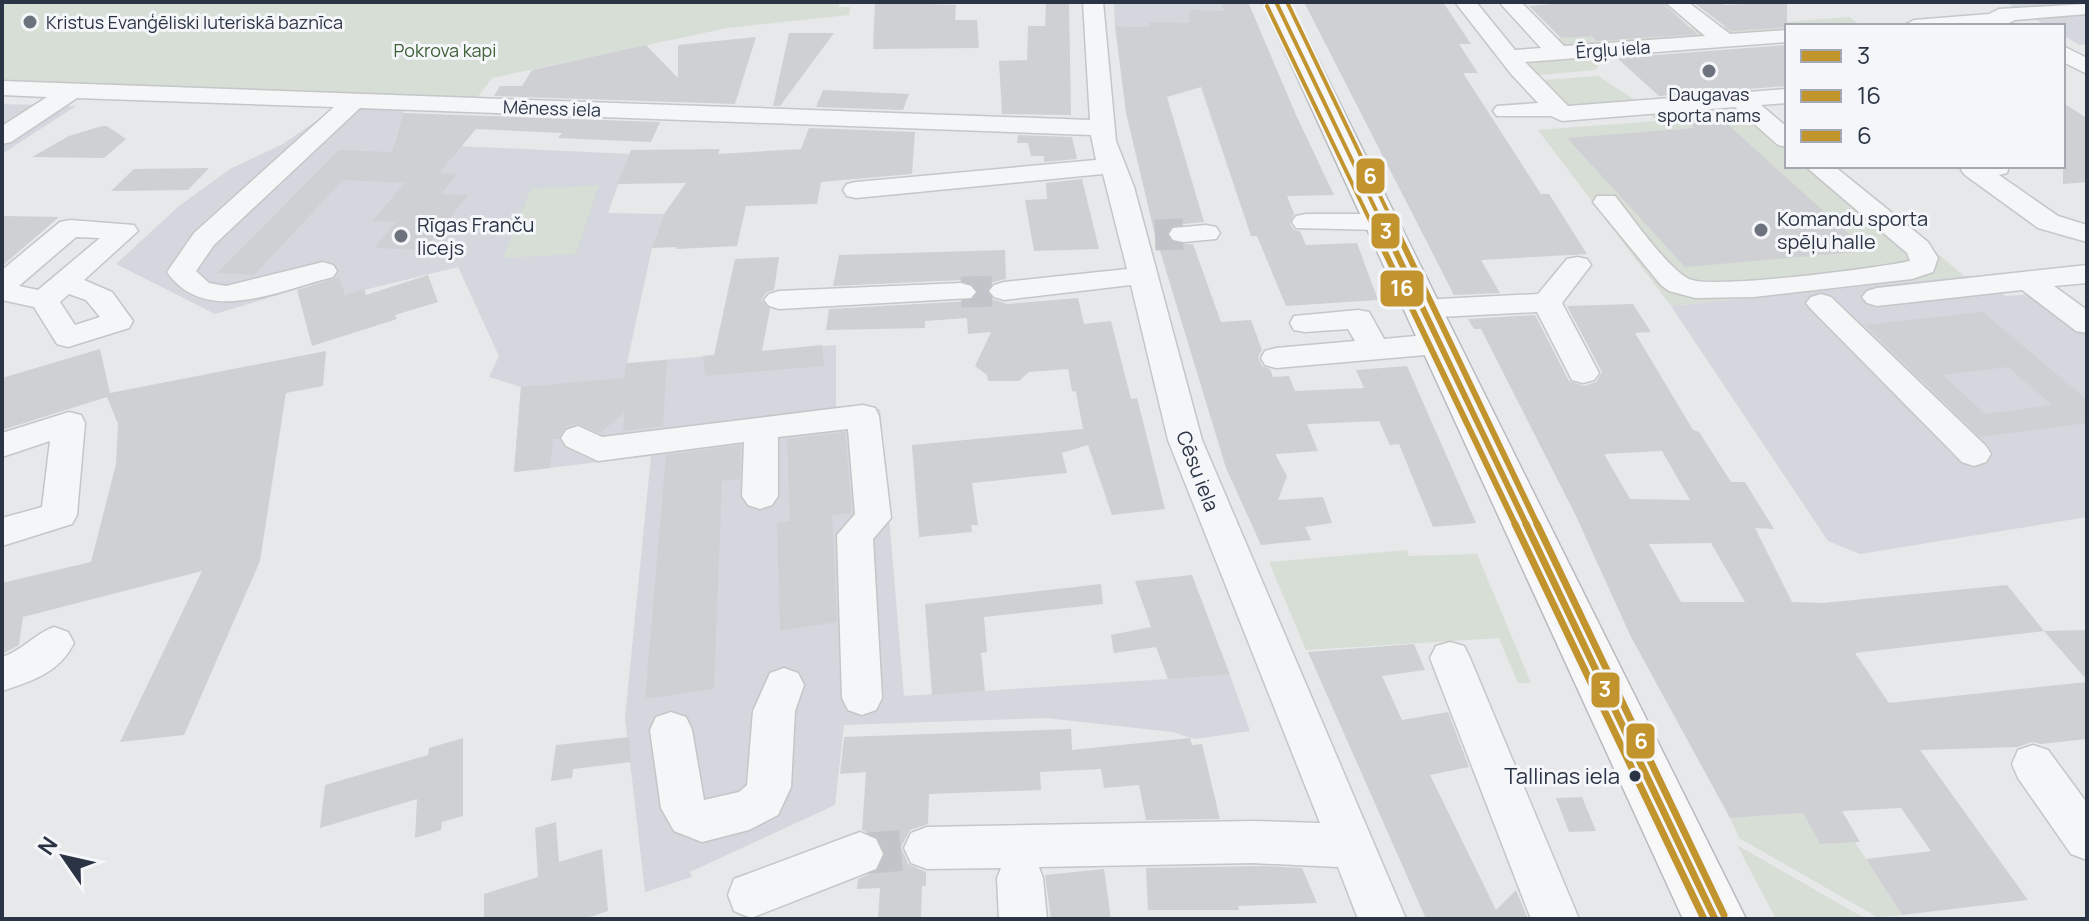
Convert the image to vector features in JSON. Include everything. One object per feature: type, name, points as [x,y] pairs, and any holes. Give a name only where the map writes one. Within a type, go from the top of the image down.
[{"type":"highway","points":[[1276,2],[1715,919]]},
{"type":"street","name":"Cēsu iela","points":[[1093,2],[1103,128],[1111,166],[1144,236],[1144,275],[1191,458],[1382,919]]},
{"type":"street","points":[[1465,2],[1509,57],[1562,114],[1741,100],[1779,102]]},
{"type":"street","points":[[1509,2],[1558,53]]},
{"type":"street","points":[[1675,2],[1726,41]]},
{"type":"street","points":[[1976,2],[2007,20]]},
{"type":"street","points":[[1945,24],[2007,20],[2084,9]]},
{"type":"street","name":"Ērgļu iela","points":[[1509,57],[1785,36]]},
{"type":"street","name":"Mēness iela","points":[[2,88],[1103,128]]},
{"type":"street","points":[[2,137],[71,91]]},
{"type":"street","points":[[194,114],[215,95]]},
{"type":"street","points":[[1741,100],[1785,138]]},
{"type":"street","points":[[323,271],[226,295],[200,290],[181,272],[204,239],[354,101]]},
{"type":"street","points":[[1505,111],[1557,109]]},
{"type":"street","points":[[856,190],[952,185],[1026,173],[1111,166]]},
{"type":"street","points":[[1606,202],[1673,280],[1691,291],[1772,286],[1912,270],[1923,266],[1924,258],[1918,248],[1820,168]]},
{"type":"street","points":[[1998,168],[1974,170],[2048,222],[2087,234]]},
{"type":"street","points":[[1306,222],[1380,222]]},
{"type":"street","points":[[70,228],[124,231],[54,292],[2,288],[70,228]]},
{"type":"street","points":[[1276,358],[1374,349],[1429,326],[1547,302],[1577,265]]},
{"type":"street","points":[[1775,306],[2087,274]]},
{"type":"street","points":[[1004,291],[1144,275]]},
{"type":"street","points":[[779,300],[961,287],[1022,279],[1075,283]]},
{"type":"street","points":[[2027,280],[2087,324]]},
{"type":"street","points":[[1547,302],[1583,373]]},
{"type":"street","points":[[1821,303],[1974,454]]},
{"type":"street","points":[[1305,323],[1358,319],[1374,349]]},
{"type":"street","points":[[578,438],[598,449],[863,416],[873,518],[855,535],[862,698]]},
{"type":"street","points":[[2,445],[69,423],[59,515],[2,532]]},
{"type":"street","points":[[760,496],[761,428]]},
{"type":"street","points":[[2,674],[28,666],[54,643]]},
{"type":"street","points":[[1450,658],[1555,919]]},
{"type":"street","points":[[671,730],[683,808],[690,816],[702,821],[749,810],[762,801],[769,787],[774,711],[784,685]]},
{"type":"street","points":[[2033,764],[2087,839]]},
{"type":"street","points":[[927,848],[1252,842],[1352,846]]},
{"type":"street","points":[[751,895],[860,854]]},
{"type":"shaded area","points":[[1114,2],[1248,2],[1260,31],[1115,26]]},
{"type":"shaded area","points":[[2087,2],[2087,44],[2079,45],[2065,36],[2065,24],[2043,24],[2008,4]]},
{"type":"shaded area","points":[[2,104],[76,106],[2,154]]},
{"type":"shaded area","points":[[336,107],[404,110],[394,143],[629,154],[608,213],[664,214],[652,248],[627,363],[836,345],[836,414],[880,409],[904,696],[1230,675],[1250,731],[1195,739],[1172,732],[1046,718],[844,725],[835,805],[690,872],[692,877],[645,892],[625,718],[651,456],[514,472],[521,387],[489,377],[499,356],[458,267],[344,295],[338,277],[215,314],[116,264],[179,206],[230,169],[283,144]]},
{"type":"shaded area","points":[[1981,276],[2005,296],[2036,294],[2087,311],[2087,517],[1860,554],[1828,541],[1671,306]]},
{"type":"green space","name":"Pokrova kapi","points":[[2,2],[839,2],[839,7],[850,7],[849,15],[727,28],[492,78],[477,98],[2,80]]},
{"type":"green space","points":[[1849,17],[1859,24],[1785,24],[1785,30],[1731,34],[1719,27]]},
{"type":"green space","points":[[1697,27],[1707,36],[1560,47],[1550,39]]},
{"type":"green space","points":[[1589,57],[1599,66],[1595,70],[1539,75],[1528,63]]},
{"type":"green space","points":[[1598,76],[1635,100],[1569,106],[1544,80]]},
{"type":"green space","name":"Komandu sporta spēļu halle","points":[[1672,113],[1679,120],[1723,116],[1730,122],[1775,117],[1785,125],[1785,168],[1836,168],[1964,276],[1671,306],[1538,130],[1656,121],[1651,115]]},
{"type":"green space","points":[[599,185],[576,254],[503,258],[531,189]]},
{"type":"green space","points":[[1407,550],[1409,556],[1477,554],[1531,683],[1518,683],[1499,638],[1306,650],[1269,562]]},
{"type":"green space","points":[[1803,813],[1820,844],[1855,842],[1902,915],[1877,917],[1739,838],[1730,818]]},
{"type":"green space","points":[[1737,845],[1866,919],[1776,919]]},
{"type":"building","points":[[875,2],[956,5],[955,20],[977,20],[979,48],[873,49]]},
{"type":"building","points":[[1046,2],[1069,2],[1071,115],[1002,114],[999,61],[1027,60],[1028,26],[1045,26]]},
{"type":"building","points":[[1220,2],[1248,2],[1334,195],[1287,196],[1294,214],[1290,224],[1294,230],[1300,231],[1306,245],[1357,243],[1378,300],[1286,306],[1257,236],[1251,236],[1201,87],[1167,97],[1204,222],[1173,225],[1166,236],[1172,243],[1193,244],[1221,322],[1251,320],[1262,350],[1258,357],[1262,366],[1270,369],[1273,377],[1289,376],[1295,391],[1364,388],[1356,370],[1407,366],[1476,523],[1433,527],[1399,444],[1390,445],[1379,421],[1307,424],[1318,451],[1275,454],[1287,476],[1278,500],[1323,497],[1332,523],[1305,527],[1311,540],[1261,545],[1226,468],[1154,231],[1126,113],[1115,26],[1149,27],[1149,22],[1189,23],[1190,10],[1224,11]]},
{"type":"building","points":[[1304,2],[1443,2],[1471,44],[1459,44],[1478,73],[1463,73],[1541,194],[1549,194],[1587,254],[1481,260],[1500,293],[1454,295]]},
{"type":"building","points":[[1576,2],[1662,2],[1697,34],[1597,41],[1592,36],[1561,38],[1529,6]]},
{"type":"building","points":[[1693,2],[1721,2],[1725,5],[1787,2],[1785,27],[1731,31]]},
{"type":"building","points":[[789,33],[834,33],[780,106],[773,106]]},
{"type":"building","points":[[756,37],[735,104],[494,96],[500,86],[522,86],[532,70],[646,45],[678,78],[678,45]]},
{"type":"building","name":"Daugavas sporta nams","points":[[1785,45],[1785,86],[1659,96],[1617,58]]},
{"type":"building","points":[[823,90],[909,94],[903,110],[816,107]]},
{"type":"building","points":[[2065,104],[2087,118],[2087,182],[2063,184]]},
{"type":"building","points":[[1714,112],[1868,251],[1685,267],[1567,138],[1695,128],[1679,115]]},
{"type":"building","points":[[403,113],[660,122],[651,142],[558,138],[562,133],[476,129],[439,173],[457,174],[441,194],[468,195],[425,250],[374,248],[396,222],[372,221],[405,183],[343,180],[254,275],[217,273],[339,150],[392,152]]},
{"type":"building","points":[[102,126],[126,139],[104,158],[32,157],[69,136]]},
{"type":"building","points":[[809,128],[915,132],[912,174],[821,182],[817,204],[746,206],[737,246],[676,249],[652,248],[664,214],[686,183],[617,184],[631,150],[720,149],[718,154],[801,149]]},
{"type":"building","points":[[1018,135],[1072,137],[1077,159],[1044,162],[1044,156],[1031,156],[1028,143],[1017,143]]},
{"type":"building","points":[[209,168],[188,190],[111,191],[134,169]]},
{"type":"building","points":[[1082,179],[1099,249],[1034,251],[1025,200],[1047,199],[1046,183]]},
{"type":"building","points":[[2,216],[59,217],[2,266]]},
{"type":"building","points":[[1005,250],[1006,279],[993,282],[987,289],[992,299],[1007,304],[1078,298],[1084,324],[1111,321],[1131,399],[1137,398],[1165,509],[1112,515],[1088,445],[1062,453],[1067,473],[972,483],[978,525],[971,525],[972,532],[919,537],[912,445],[1083,429],[1076,392],[1072,391],[1068,369],[1029,372],[1019,381],[988,381],[987,375],[975,366],[991,332],[968,334],[967,318],[925,321],[925,328],[826,330],[829,309],[971,301],[979,292],[972,283],[961,280],[833,286],[839,255]]},
{"type":"building","points":[[779,257],[774,290],[767,292],[761,300],[770,309],[762,351],[822,345],[824,366],[705,376],[703,356],[714,355],[735,259]]},
{"type":"building","points":[[428,275],[438,302],[395,315],[397,319],[312,346],[297,290],[339,277],[345,295],[364,289],[366,295]]},
{"type":"building","points":[[1633,304],[1651,332],[1635,333],[1693,430],[1699,432],[1731,482],[1745,482],[1774,529],[1755,528],[1792,602],[1823,603],[2007,585],[2044,631],[1855,653],[1889,703],[2087,682],[2087,739],[2041,744],[2032,742],[2018,747],[1920,750],[2028,900],[1902,915],[1866,859],[1931,851],[1901,808],[1842,811],[1860,842],[1820,844],[1803,813],[1730,818],[1630,635],[1576,516],[1481,329],[1474,329],[1468,319],[1535,315],[1569,381],[1584,386],[1596,382],[1602,372],[1567,306]],"holes":[[[1662,451],[1690,500],[1630,499],[1604,454]],[[1711,543],[1745,602],[1681,602],[1649,544]]]},
{"type":"building","points":[[1983,312],[2087,400],[2087,423],[1980,437],[1865,325]],"holes":[[[2008,367],[2052,405],[1985,414],[1943,375]]]},
{"type":"building","points":[[100,349],[110,393],[326,351],[323,386],[286,393],[260,561],[184,735],[120,742],[202,571],[23,617],[19,645],[2,654],[2,583],[91,562],[116,464],[118,424],[107,397],[2,430],[2,378]]},
{"type":"building","points":[[667,360],[663,426],[623,431],[625,412],[600,433],[577,423],[565,427],[558,439],[553,439],[550,468],[514,472],[521,387],[624,378],[626,364]]},
{"type":"building","points":[[845,432],[852,513],[832,515],[837,622],[780,631],[777,523],[790,521],[787,439]]},
{"type":"building","points":[[741,445],[740,479],[722,481],[714,689],[645,699],[666,455]]},
{"type":"building","points":[[1192,575],[1230,675],[1168,679],[1156,647],[1114,653],[1111,635],[1151,627],[1135,581]]},
{"type":"building","points":[[1101,584],[1103,604],[984,617],[987,652],[981,653],[985,691],[932,695],[925,604]]},
{"type":"building","points":[[2087,630],[2087,680],[2044,631]]},
{"type":"building","points":[[1414,644],[1425,670],[1382,676],[1402,720],[1448,712],[1469,767],[1430,775],[1496,910],[1516,890],[1528,919],[1426,919],[1308,652]]},
{"type":"building","points":[[1071,729],[1072,750],[1190,738],[1192,745],[1202,744],[1220,819],[1146,820],[1139,785],[1104,788],[1101,769],[1040,772],[1041,790],[929,794],[928,824],[910,830],[901,847],[908,864],[926,872],[926,886],[922,886],[921,919],[878,919],[880,888],[857,889],[858,879],[879,870],[886,853],[879,838],[862,830],[866,772],[840,774],[844,737]]},
{"type":"building","points":[[629,737],[631,762],[573,769],[572,778],[551,781],[556,745]]},
{"type":"building","points":[[463,738],[463,816],[442,822],[441,830],[415,838],[417,799],[320,828],[325,785],[428,755],[429,748]]},
{"type":"building","points":[[1582,797],[1596,831],[1569,832],[1556,798]]},
{"type":"building","points":[[556,822],[559,862],[602,849],[608,911],[583,919],[484,919],[484,894],[538,877],[535,828]]},
{"type":"building","points":[[1146,868],[1302,868],[1317,903],[1238,906],[1239,910],[1148,910]]},
{"type":"building","points":[[1104,869],[1111,919],[1051,919],[1045,875]]},
{"type":"tunnel","points":[[1155,235],[1183,234]]},
{"type":"tunnel","points":[[961,292],[1004,291]]},
{"type":"tunnel","points":[[860,854],[927,848]]},
{"type":"transit line","name":"3","points":[[1276,2],[1715,919]]},
{"type":"transit line","name":"6","points":[[1287,2],[1724,915]]},
{"type":"transit line","name":"16","points":[[1267,6],[1704,919]]},
{"type":"place","name":"Kristus Evanģēliski luteriskā baznīca","points":[[30,22]]},
{"type":"place","name":"Daugavas sporta nams","points":[[1709,71]]},
{"type":"place","name":"Komandu sporta spēļu halle","points":[[1761,230]]},
{"type":"place","name":"Rīgas Franču licejs","points":[[401,236]]},
{"type":"place","name":"Tallinas iela","points":[[1635,776]]}]
